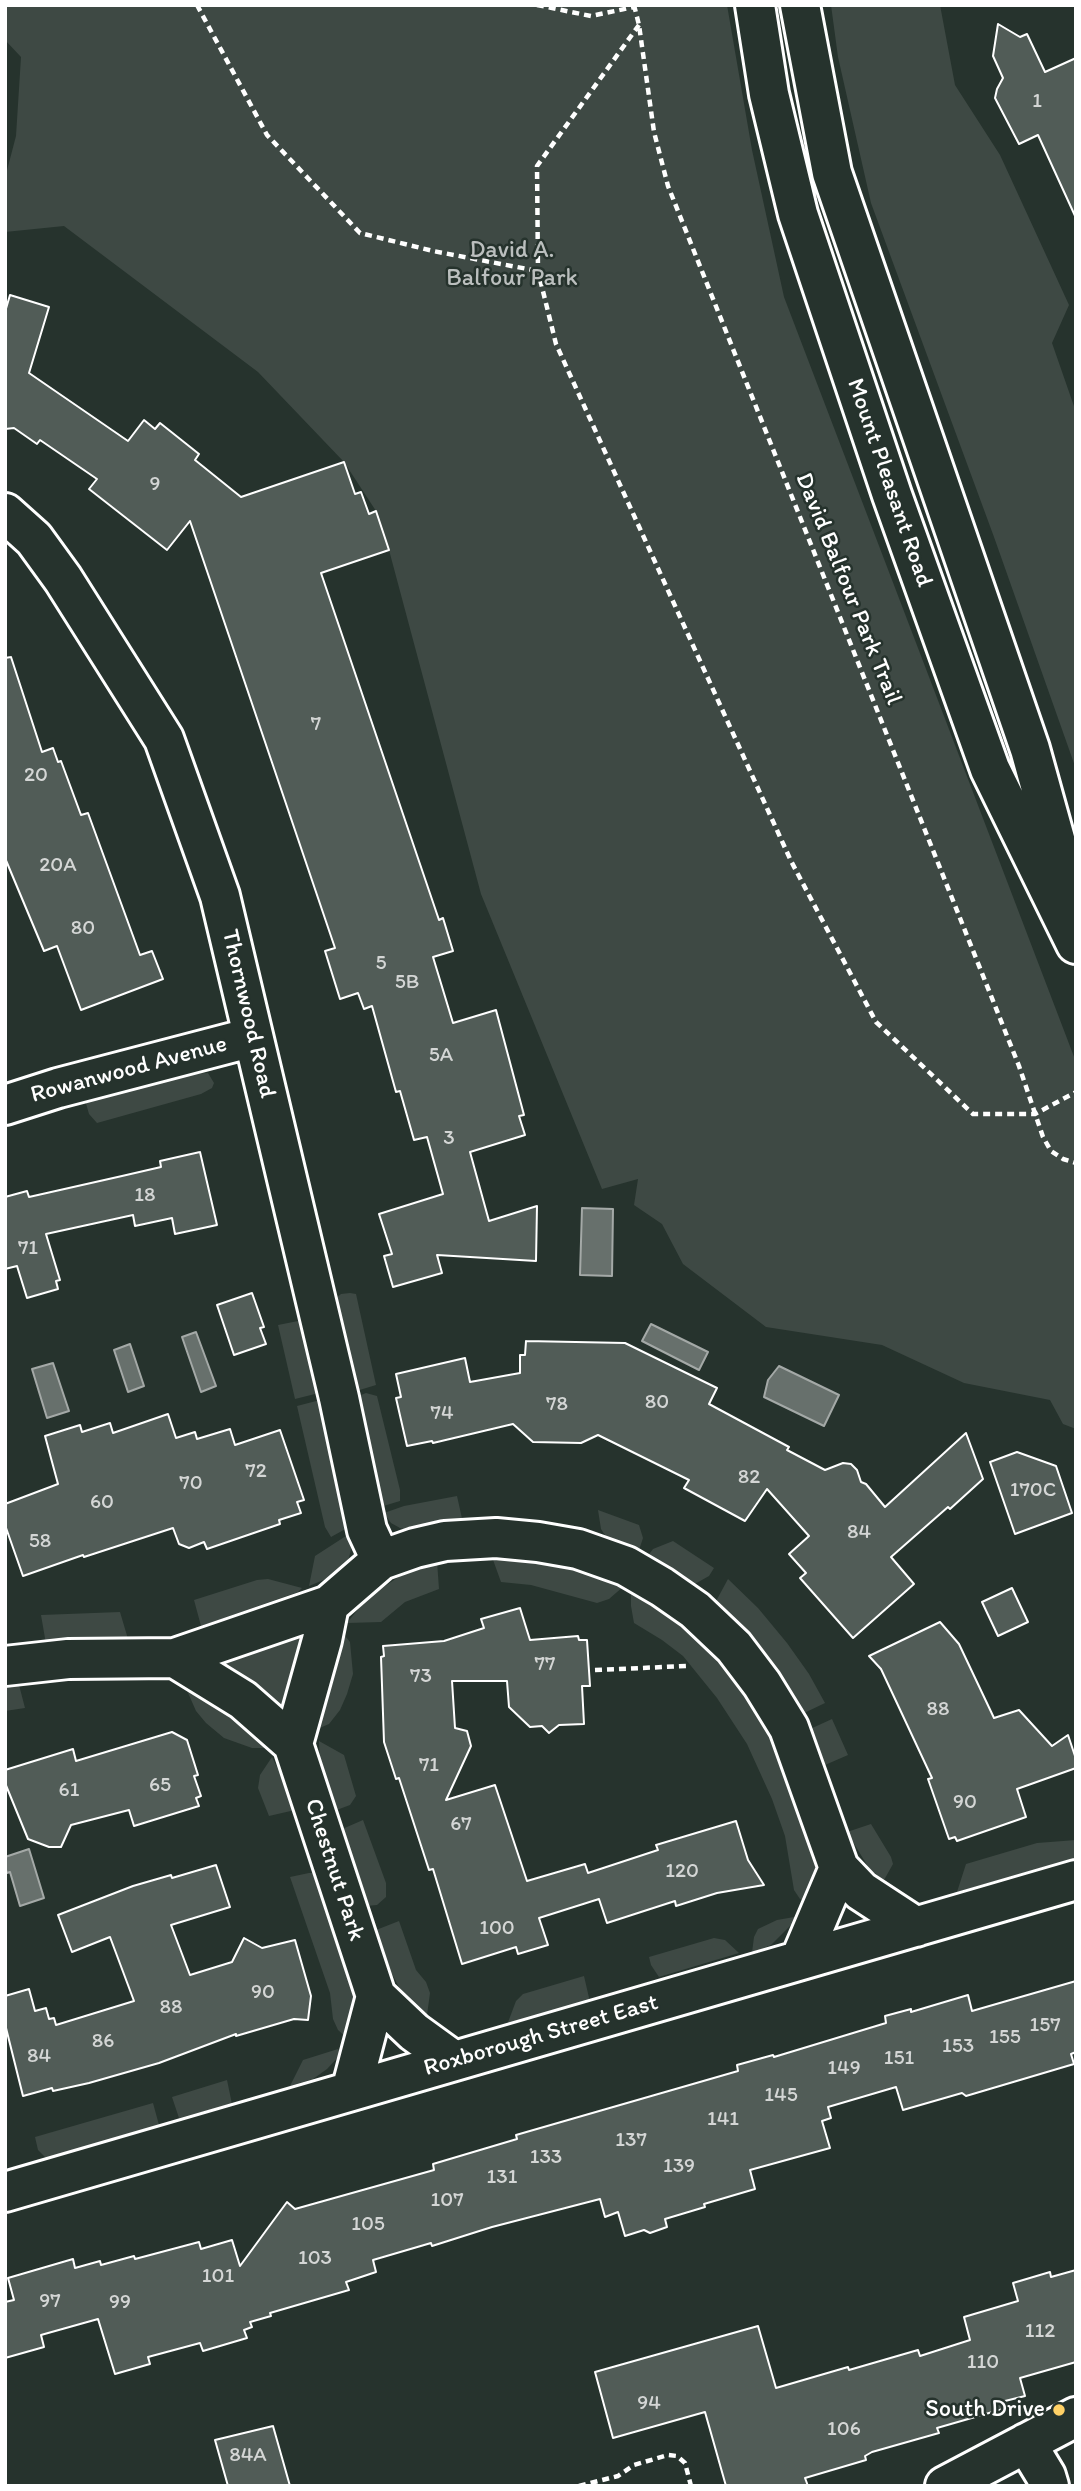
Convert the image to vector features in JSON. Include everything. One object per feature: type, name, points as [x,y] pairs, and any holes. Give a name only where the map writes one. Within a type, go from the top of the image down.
[{"type":"street","name":"Mount Pleasant Road","points":[[755,5],[769,94],[798,214],[888,482],[990,769],[1076,944]]},
{"type":"street","name":"Mount Pleasant Road","points":[[800,5],[832,173],[1030,749],[1076,915]]},
{"type":"street","name":"Thornwood Road","points":[[6,514],[34,539],[63,579],[164,739],[220,896],[337,1385],[367,1530],[381,1560]]},
{"type":"street","name":"Rowanwood Avenue","points":[[5,1104],[253,1037]]},
{"type":"street","points":[[5,1666],[68,1659],[175,1658],[329,1605],[381,1560],[415,1548],[454,1540],[496,1538],[578,1549],[626,1566],[662,1587],[695,1611],[734,1647],[762,1684],[789,1728],[839,1868],[861,1891],[916,1927]]},
{"type":"street","points":[[175,1658],[243,1700],[293,1744],[329,1605]]},
{"type":"street","name":"Chestnut Park","points":[[293,1744],[376,1996],[414,2032],[454,2061]]},
{"type":"street","points":[[800,1960],[839,1868]]},
{"type":"street","name":"Roxborough Street East","points":[[5,2192],[1076,1880]]},
{"type":"street","points":[[351,2091],[376,1996]]},
{"type":"street","points":[[945,2486],[1076,2417]]},
{"type":"street","points":[[1026,2443],[1049,2486]]},
{"type":"path","points":[[197,5],[267,135],[360,233],[433,251],[538,271]]},
{"type":"path","points":[[537,5],[591,16],[634,6]]},
{"type":"path","name":"David Balfour Park Trail","points":[[634,6],[654,132],[668,186],[1019,1066],[1035,1114],[1051,1151],[1076,1163]]},
{"type":"path","points":[[639,25],[537,166],[538,271],[556,344],[791,861],[876,1022],[973,1114],[1035,1114],[1076,1092]]},
{"type":"path","points":[[595,1670],[687,1666]]},
{"type":"path","points":[[579,2486],[618,2476],[634,2465],[668,2455],[677,2456],[685,2463],[691,2486]]},
{"type":"green space","name":"David A. Balfour Park","points":[[5,5],[727,5],[752,150],[784,297],[1076,1062],[1076,1429],[1063,1424],[1050,1400],[964,1383],[882,1345],[766,1327],[683,1264],[662,1224],[634,1205],[638,1179],[602,1189],[481,894],[389,550],[376,511],[344,462],[258,372],[64,226],[5,232],[5,178],[16,136],[21,57],[5,40]]},
{"type":"green space","points":[[831,5],[940,5],[955,85],[1000,155],[1069,305],[1052,343],[1076,412],[1076,769],[871,203],[838,57]]},
{"type":"green space","points":[[208,1073],[214,1083],[212,1088],[201,1094],[97,1123],[89,1114],[85,1100],[185,1074]]},
{"type":"green space","points":[[341,1294],[356,1294],[376,1385],[353,1392],[334,1300]]},
{"type":"green space","points":[[303,1320],[319,1393],[295,1399],[278,1325]]},
{"type":"green space","points":[[366,1393],[377,1396],[400,1490],[400,1501],[380,1507],[356,1397]]},
{"type":"green space","points":[[320,1400],[349,1527],[331,1537],[325,1527],[297,1406]]},
{"type":"green space","points":[[457,1496],[463,1523],[411,1531],[391,1523],[384,1513],[404,1506]]},
{"type":"green space","points":[[598,1510],[639,1525],[643,1538],[638,1553],[608,1540],[601,1529]]},
{"type":"green space","points":[[349,1534],[351,1549],[344,1567],[333,1576],[309,1586],[315,1556]]},
{"type":"green space","points":[[673,1541],[714,1568],[709,1576],[693,1585],[647,1557],[653,1549]]},
{"type":"green space","points":[[492,1557],[547,1561],[624,1586],[609,1599],[597,1603],[531,1585],[501,1582]]},
{"type":"green space","points":[[437,1561],[439,1589],[405,1602],[381,1622],[347,1623],[379,1590],[400,1576]]},
{"type":"green space","points":[[268,1579],[302,1588],[298,1592],[201,1626],[194,1600]]},
{"type":"green space","points":[[728,1579],[758,1608],[787,1643],[825,1703],[800,1715],[715,1603]]},
{"type":"green space","points":[[631,1589],[680,1621],[703,1641],[731,1672],[760,1714],[784,1762],[812,1845],[816,1867],[808,1903],[800,1899],[794,1890],[785,1836],[772,1799],[747,1744],[717,1698],[683,1656],[634,1623]]},
{"type":"green space","points":[[120,1612],[128,1639],[46,1644],[41,1615]]},
{"type":"green space","points":[[309,1626],[292,1721],[213,1664]]},
{"type":"green space","points":[[342,1632],[350,1642],[353,1674],[340,1710],[329,1724],[317,1729],[321,1691]]},
{"type":"green space","points":[[18,1681],[25,1708],[5,1711],[5,1684]]},
{"type":"green space","points":[[185,1686],[250,1724],[267,1748],[252,1748],[224,1738],[196,1711]]},
{"type":"green space","points":[[832,1719],[848,1755],[825,1765],[808,1730]]},
{"type":"green space","points":[[319,1741],[344,1755],[356,1796],[350,1805],[334,1811],[320,1763]]},
{"type":"green space","points":[[272,1757],[295,1810],[269,1816],[258,1788],[260,1775]]},
{"type":"green space","points":[[363,1820],[386,1883],[386,1897],[377,1905],[366,1906],[340,1830]]},
{"type":"green space","points":[[871,1824],[893,1864],[884,1880],[870,1870],[847,1832]]},
{"type":"green space","points":[[1076,1840],[1076,1858],[957,1892],[966,1864],[1037,1843]]},
{"type":"green space","points":[[316,1873],[353,1980],[356,1999],[348,2039],[338,2030],[333,2019],[330,1993],[290,1877]]},
{"type":"green space","points":[[800,1916],[771,1945],[752,1953],[758,1929],[777,1920]]},
{"type":"green space","points":[[399,1921],[416,1970],[426,1982],[430,1993],[427,2015],[401,1991],[376,1930]]},
{"type":"green space","points":[[714,1938],[725,1940],[739,1953],[659,1977],[651,1965],[649,1957]]},
{"type":"green space","points":[[584,1976],[590,2002],[507,2025],[516,2001],[523,1994]]},
{"type":"green space","points":[[338,2049],[342,2053],[327,2069],[313,2079],[290,2086],[303,2060]]},
{"type":"green space","points":[[227,2080],[232,2104],[179,2118],[172,2097]]},
{"type":"green space","points":[[153,2103],[159,2125],[46,2158],[38,2150],[35,2137]]},
{"type":"shaded area","points":[[582,1208],[613,1209],[612,1276],[580,1275]]},
{"type":"shaded area","points":[[651,1324],[708,1352],[699,1370],[642,1341]]},
{"type":"shaded area","points":[[196,1332],[216,1386],[201,1392],[182,1337]]},
{"type":"shaded area","points":[[130,1344],[144,1386],[128,1392],[114,1350]]},
{"type":"shaded area","points":[[53,1363],[69,1411],[47,1418],[32,1369]]},
{"type":"shaded area","points":[[779,1366],[839,1395],[824,1426],[764,1397],[768,1380]]},
{"type":"shaded area","points":[[29,1849],[44,1898],[20,1906],[10,1872],[7,1873],[5,1867],[5,1857]]},
{"type":"building","points":[[998,24],[1020,37],[1027,34],[1045,72],[1076,58],[1076,218],[1038,135],[1019,144],[995,98],[1003,78],[993,56]]},
{"type":"building","points":[[10,295],[49,307],[29,373],[128,441],[144,420],[155,429],[160,423],[199,454],[195,460],[241,497],[344,462],[355,494],[361,492],[369,514],[376,511],[389,550],[321,573],[439,920],[443,918],[453,951],[433,957],[453,1023],[496,1010],[524,1115],[519,1116],[525,1135],[470,1152],[489,1221],[537,1206],[536,1261],[437,1255],[442,1273],[393,1287],[384,1256],[392,1254],[379,1214],[443,1194],[427,1137],[414,1140],[400,1091],[396,1092],[372,1006],[364,1009],[358,993],[340,999],[325,951],[335,948],[190,521],[167,550],[89,489],[97,479],[40,440],[37,444],[14,428],[5,429],[5,312]]},
{"type":"building","points":[[11,657],[42,752],[53,748],[58,762],[61,761],[81,815],[88,813],[140,955],[152,951],[163,979],[81,1010],[57,946],[44,951],[5,858],[5,658]]},
{"type":"building","points":[[200,1152],[217,1225],[175,1234],[172,1218],[135,1226],[133,1215],[46,1234],[60,1280],[56,1281],[58,1289],[27,1298],[17,1266],[5,1269],[5,1197],[27,1191],[29,1197],[161,1167],[160,1161]]},
{"type":"building","points":[[252,1293],[264,1327],[260,1328],[266,1344],[234,1355],[217,1305]]},
{"type":"building","points":[[526,1341],[625,1343],[717,1388],[709,1404],[789,1447],[787,1450],[825,1470],[843,1463],[851,1464],[857,1470],[861,1482],[866,1484],[885,1507],[966,1433],[983,1479],[891,1557],[914,1584],[853,1638],[800,1578],[806,1573],[789,1554],[809,1536],[767,1489],[745,1521],[684,1488],[689,1480],[598,1435],[581,1443],[533,1442],[513,1424],[433,1443],[432,1441],[407,1446],[396,1398],[401,1397],[396,1374],[465,1358],[470,1382],[520,1373],[520,1355],[525,1355]]},
{"type":"building","points":[[168,1414],[176,1438],[195,1432],[197,1439],[230,1429],[235,1445],[280,1430],[304,1500],[297,1502],[301,1513],[279,1520],[280,1524],[207,1549],[204,1542],[189,1548],[179,1544],[173,1528],[23,1576],[5,1525],[5,1504],[58,1484],[45,1436],[80,1425],[82,1432],[110,1423],[113,1433]]},
{"type":"building","points":[[1017,1452],[1056,1466],[1072,1513],[1015,1534],[990,1462]]},
{"type":"building","points":[[1012,1588],[1028,1622],[998,1636],[982,1602]]},
{"type":"building","points":[[520,1608],[530,1640],[578,1636],[579,1640],[587,1640],[590,1686],[582,1686],[584,1724],[559,1725],[549,1733],[542,1726],[530,1727],[509,1707],[507,1681],[452,1681],[455,1728],[467,1731],[471,1746],[446,1800],[495,1785],[527,1881],[585,1864],[588,1873],[658,1850],[656,1845],[736,1821],[748,1860],[764,1885],[717,1893],[676,1906],[675,1901],[607,1923],[599,1899],[539,1918],[548,1945],[518,1954],[516,1947],[462,1964],[433,1869],[429,1870],[399,1778],[396,1779],[384,1742],[381,1657],[384,1656],[383,1646],[444,1641],[484,1628],[481,1619]]},
{"type":"building","points":[[940,1622],[959,1644],[994,1718],[1019,1710],[1052,1746],[1068,1735],[1076,1759],[1076,1768],[1017,1789],[1026,1817],[957,1841],[955,1837],[949,1839],[928,1779],[932,1778],[881,1669],[869,1656]]},
{"type":"building","points":[[172,1732],[187,1740],[198,1775],[194,1776],[201,1796],[196,1798],[199,1806],[134,1826],[129,1810],[71,1825],[61,1847],[49,1847],[28,1839],[5,1783],[5,1770],[73,1749],[76,1761]]},
{"type":"building","points":[[216,1865],[230,1907],[171,1925],[190,1975],[232,1962],[244,1938],[262,1948],[295,1940],[311,1996],[308,2020],[294,2019],[236,2034],[159,2063],[89,2083],[53,2091],[52,2088],[23,2096],[5,2024],[5,1996],[29,1989],[35,2011],[46,2008],[49,2019],[54,2018],[56,2025],[134,2001],[110,1937],[72,1952],[58,1915],[133,1886]]},
{"type":"building","points":[[1076,1981],[1076,2052],[1071,2054],[1074,2064],[966,2096],[962,2093],[903,2110],[896,2087],[828,2107],[831,2118],[822,2121],[830,2148],[750,2170],[755,2189],[665,2219],[667,2227],[650,2233],[644,2230],[625,2236],[618,2212],[605,2217],[600,2199],[373,2260],[376,2272],[346,2282],[349,2290],[270,2313],[271,2316],[250,2322],[252,2327],[244,2330],[247,2338],[203,2351],[200,2343],[148,2357],[150,2364],[115,2374],[98,2319],[41,2335],[44,2347],[5,2358],[5,2302],[14,2300],[8,2278],[73,2259],[75,2268],[100,2261],[101,2265],[199,2242],[201,2249],[232,2240],[240,2266],[287,2202],[295,2209],[434,2170],[433,2164],[517,2139],[516,2135],[738,2071],[737,2065],[773,2055],[774,2057],[886,2023],[885,2016],[911,2009],[911,2012],[968,1995],[972,2011]]},
{"type":"building","points":[[1076,2270],[1076,2362],[1020,2378],[1025,2396],[1001,2402],[1003,2409],[937,2428],[939,2433],[872,2452],[865,2456],[866,2460],[805,2478],[808,2486],[726,2486],[705,2412],[613,2438],[595,2372],[758,2326],[776,2388],[918,2350],[920,2356],[970,2340],[964,2317],[1018,2301],[1013,2283],[1050,2272],[1051,2277]]},
{"type":"building","points":[[273,2426],[290,2486],[228,2486],[215,2440]]},
{"type":"place","name":"South Drive","points":[[1059,2410]]}]
